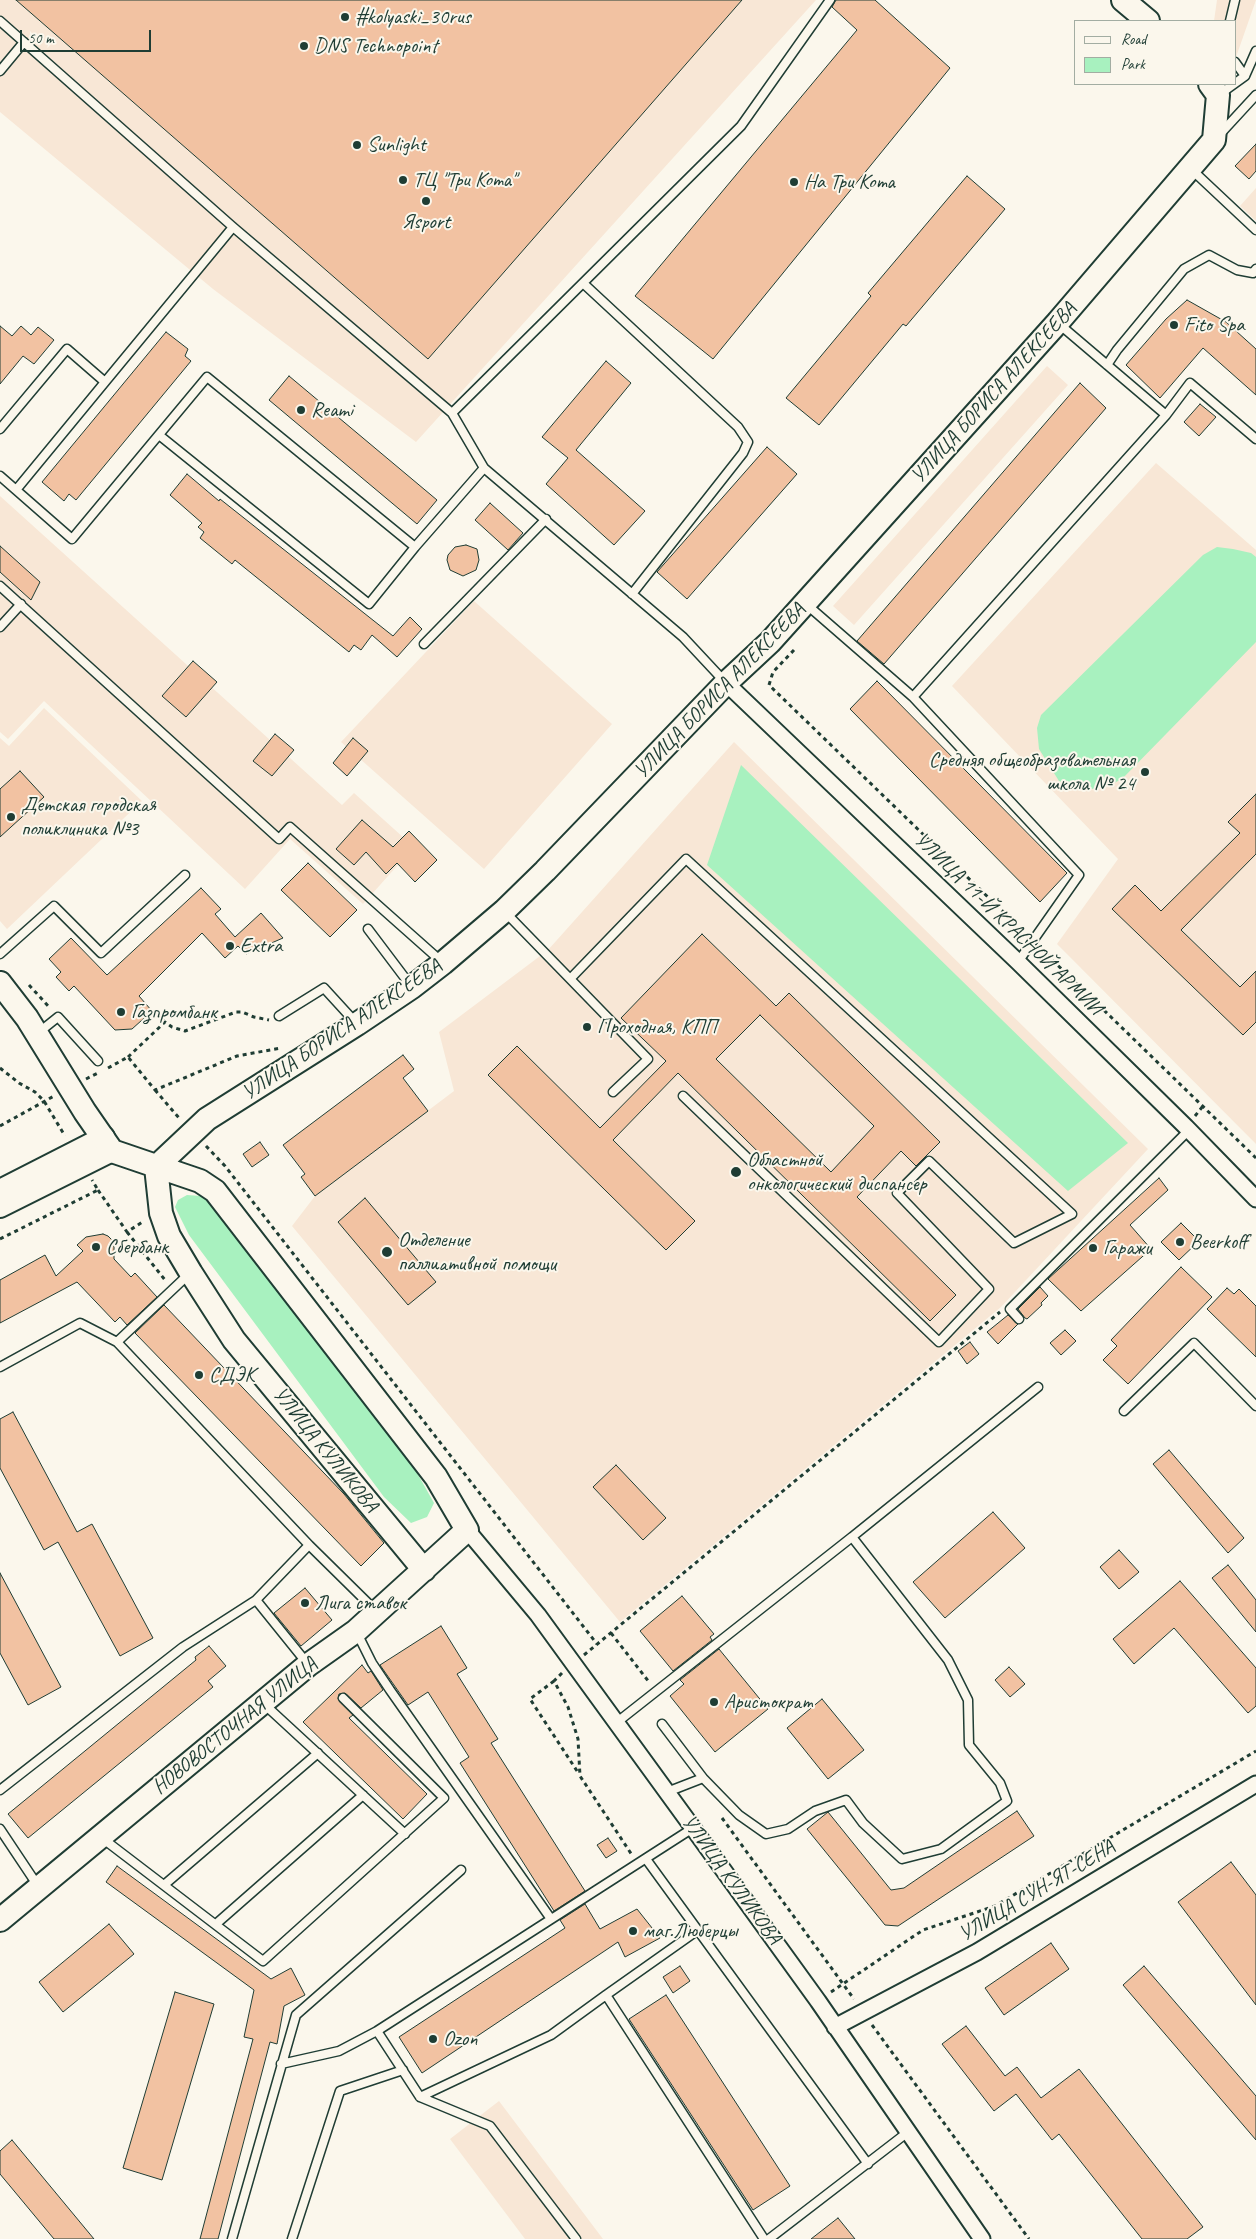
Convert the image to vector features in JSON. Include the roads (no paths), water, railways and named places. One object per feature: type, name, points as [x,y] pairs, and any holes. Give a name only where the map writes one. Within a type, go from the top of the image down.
[{"type":"main road","points":[[1123,0],[1147,20]]},
{"type":"main road","points":[[1214,89],[1214,140]]},
{"type":"main road","name":"УЛИЦА БОРИСА АЛЕКСЕЕВА","points":[[156,1167],[207,1119],[358,1024],[412,987],[504,911],[552,864],[726,683],[770,642],[1058,322],[1214,140]]},
{"type":"main road","points":[[0,983],[27,1018],[70,1088],[108,1144],[156,1167],[200,1181],[215,1191],[436,1477],[467,1530]]},
{"type":"main road","name":"УЛИЦА КУЛИКОВА","points":[[156,1167],[161,1213],[169,1236],[190,1273],[234,1340],[424,1570]]},
{"type":"main road","name":"НОВОВОСТОЧНАЯ УЛИЦА","points":[[0,1920],[308,1665],[356,1631],[467,1530]]},
{"type":"street","name":"УЛИЦА 11-Й КРАСНОЙ АРМИИ","points":[[726,683],[1018,962],[1254,1193]]},
{"type":"street","points":[[0,1190],[108,1144]]},
{"type":"street","points":[[0,1207],[108,1144]]},
{"type":"street","name":"УЛИЦА КУЛИКОВА","points":[[467,1530],[538,1615],[667,1792],[818,2001],[834,2027],[982,2239]]},
{"type":"street","name":"УЛИЦА СУН-ЯТ-СЕНА","points":[[834,2027],[977,1952],[1256,1784]]},
{"type":"lane","points":[[452,413],[741,126],[830,0]]},
{"type":"lane","points":[[1230,20],[1235,0]]},
{"type":"lane","points":[[0,21],[233,227],[452,413],[484,468],[683,637],[726,683]]},
{"type":"lane","points":[[0,71],[24,42]]},
{"type":"lane","points":[[1236,80],[1245,76],[1256,51]]},
{"type":"lane","points":[[1236,63],[1245,76]]},
{"type":"lane","points":[[1214,140],[1256,95]]},
{"type":"lane","points":[[1190,168],[1256,230]]},
{"type":"lane","points":[[16,490],[233,227]]},
{"type":"lane","points":[[1107,364],[1184,269],[1208,255],[1237,270],[1253,273],[1256,269]]},
{"type":"lane","points":[[584,284],[738,427],[748,442],[743,453],[632,594]]},
{"type":"lane","points":[[1058,322],[1166,415]]},
{"type":"lane","points":[[0,429],[67,349],[105,382]]},
{"type":"lane","points":[[0,476],[72,539],[207,377],[415,547]]},
{"type":"lane","points":[[913,696],[1166,415],[1190,383],[1256,439]]},
{"type":"lane","points":[[159,435],[369,604],[415,547],[484,468]]},
{"type":"lane","points":[[424,644],[546,519]]},
{"type":"lane","points":[[0,586],[279,839],[290,828],[443,963]]},
{"type":"lane","points":[[805,603],[913,696],[1079,875],[1018,962]]},
{"type":"lane","points":[[0,626],[20,604]]},
{"type":"lane","points":[[571,978],[686,859],[1072,1214],[1014,1243],[929,1161],[897,1192],[989,1288],[939,1342],[683,1096]]},
{"type":"lane","points":[[0,954],[54,906],[102,953],[185,876]]},
{"type":"lane","points":[[504,911],[648,1059],[613,1092]]},
{"type":"lane","points":[[368,929],[412,987]]},
{"type":"lane","points":[[280,1016],[324,988],[358,1024]]},
{"type":"lane","points":[[36,1034],[58,1017],[98,1061]]},
{"type":"lane","points":[[1019,1319],[1010,1310],[1188,1128]]},
{"type":"lane","points":[[117,1342],[190,1273]]},
{"type":"lane","points":[[0,1367],[80,1323],[117,1342],[309,1545],[377,1612]]},
{"type":"lane","points":[[1124,1411],[1194,1343],[1256,1406]]},
{"type":"lane","points":[[616,1723],[1038,1387]]},
{"type":"lane","points":[[662,1724],[703,1778],[739,1815],[766,1834],[788,1829],[815,1811],[846,1800],[863,1823],[902,1859],[941,1848],[1007,1800],[1000,1783],[969,1745],[968,1700],[948,1660],[852,1537]]},
{"type":"lane","points":[[0,1790],[183,1647],[256,1600],[309,1545]]},
{"type":"lane","points":[[256,1600],[308,1665]]},
{"type":"lane","points":[[356,1631],[372,1664],[551,1919]]},
{"type":"lane","points":[[101,1837],[263,1961],[444,1798],[343,1698]]},
{"type":"lane","points":[[263,1702],[405,1834]]},
{"type":"lane","points":[[164,1885],[318,1753]]},
{"type":"lane","points":[[667,1792],[703,1778]]},
{"type":"lane","points":[[216,1924],[363,1796]]},
{"type":"lane","points":[[281,2064],[339,2051],[377,2031],[693,1828]]},
{"type":"lane","points":[[0,1829],[39,1888]]},
{"type":"lane","points":[[646,1859],[868,2164]]},
{"type":"lane","points":[[232,2239],[296,2015],[461,1870]]},
{"type":"lane","points":[[420,2097],[551,2035],[698,1930]]},
{"type":"lane","points":[[606,1995],[764,2239]]},
{"type":"lane","points":[[377,2031],[420,2097],[490,2126],[576,2239]]},
{"type":"lane","points":[[292,2239],[340,2090],[403,2070]]},
{"type":"lane","points":[[769,2239],[908,2132]]},
{"type":"place","name":"#kolyaski_30rus","points":[[345,17]]},
{"type":"place","name":"DNS Technopoint","points":[[304,46]]},
{"type":"place","name":"Sunlight","points":[[357,145]]},
{"type":"place","name":"ТЦ \"Три Кота\"","points":[[403,180]]},
{"type":"place","name":"На Три Кота","points":[[794,182]]},
{"type":"place","name":"Яsport","points":[[426,201]]},
{"type":"place","name":"Fito Spa","points":[[1174,325]]},
{"type":"place","name":"Reami","points":[[301,410]]},
{"type":"place","name":"Средняя общеобразовательная школа № 24","points":[[1145,772]]},
{"type":"place","name":"Детская городская поликлиника №3","points":[[11,817]]},
{"type":"place","name":"Extra","points":[[230,946]]},
{"type":"place","name":"Газпромбанк","points":[[121,1012]]},
{"type":"place","name":"Проходная, КПП","points":[[587,1027]]},
{"type":"place","name":"Областной онкологический диспансер","points":[[736,1172]]},
{"type":"place","name":"Beerkoff","points":[[1180,1242]]},
{"type":"place","name":"Сбербанк","points":[[96,1247]]},
{"type":"place","name":"Гаражи","points":[[1093,1248]]},
{"type":"place","name":"Отделение паллиативной помощи","points":[[387,1252]]},
{"type":"place","name":"СДЭК","points":[[199,1375]]},
{"type":"place","name":"Лига ставок","points":[[305,1603]]},
{"type":"place","name":"Аристократ","points":[[714,1702]]},
{"type":"place","name":"маг.Люберцы","points":[[633,1931]]},
{"type":"place","name":"Ozon","points":[[433,2039]]}]
